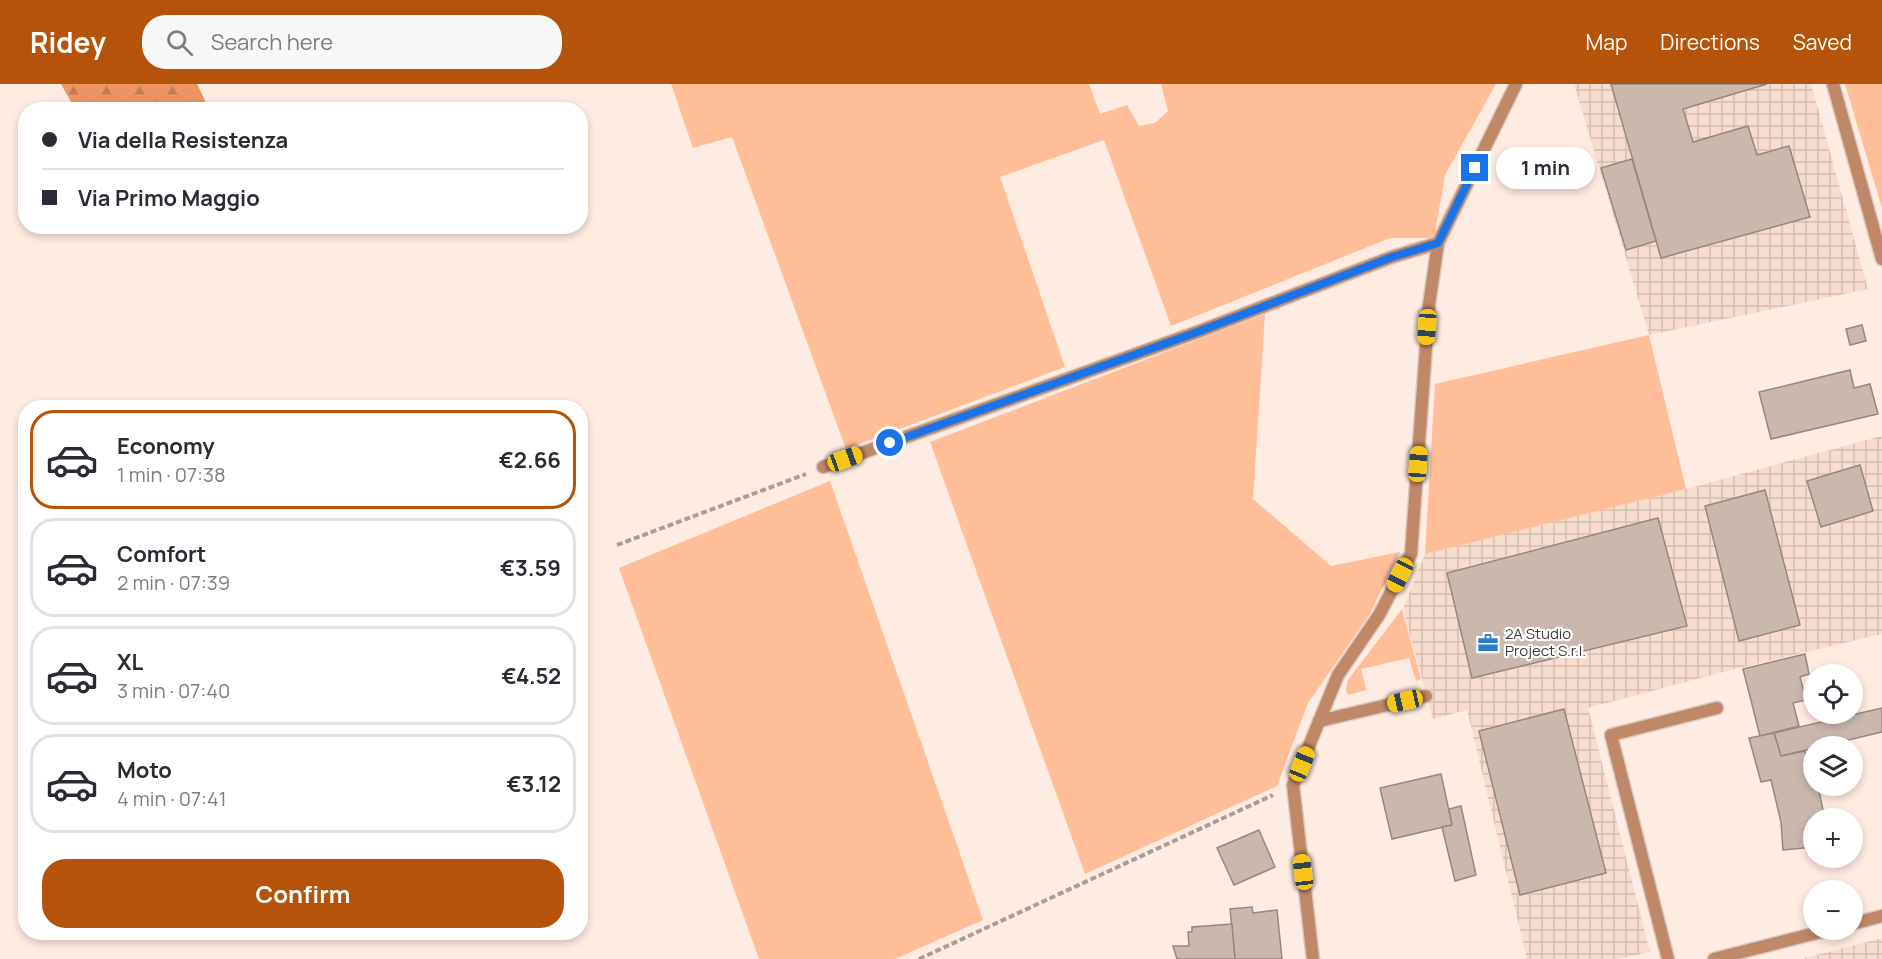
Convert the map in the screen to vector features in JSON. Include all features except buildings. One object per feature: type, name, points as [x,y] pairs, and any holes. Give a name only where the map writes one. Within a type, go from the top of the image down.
[{"type":"street","points":[[1313,959],[1293,785],[1338,675],[1379,615],[1411,554],[1429,305],[1438,243],[1516,84]]},
{"type":"street","points":[[1833,84],[1882,259]]},
{"type":"street","points":[[823,467],[1200,331],[1392,257],[1438,243]]},
{"type":"street","points":[[1319,721],[1426,696]]},
{"type":"street","points":[[1668,959],[1611,735],[1717,708]]},
{"type":"street","points":[[1863,921],[1882,916]]},
{"type":"street","points":[[1714,959],[1803,936]]},
{"type":"path","points":[[617,545],[823,467]]},
{"type":"path","points":[[919,959],[1293,785]]},
{"type":"shaded area","points":[[671,84],[1089,84],[1100,114],[1127,105],[1139,126],[1155,123],[1168,111],[1161,84],[1496,84],[1445,175],[1434,238],[1390,238],[1171,326],[1104,140],[1000,177],[1065,367],[846,449],[732,137],[693,148]]},
{"type":"shaded area","points":[[1574,84],[1811,84],[1868,289],[1649,335]]},
{"type":"shaded area","points":[[1845,84],[1882,84],[1882,208]]},
{"type":"shaded area","points":[[1265,314],[1253,499],[1331,566],[1400,552],[1370,614],[1308,703],[1277,786],[1085,874],[930,442]]},
{"type":"shaded area","points":[[1649,335],[1686,489],[1425,554],[1435,384]]},
{"type":"shaded area","points":[[1882,436],[1882,634],[1731,670],[1588,708],[1650,952],[1618,959],[1527,959],[1467,710],[1433,719],[1403,609],[1425,554],[1686,489]]},
{"type":"shaded area","points":[[830,481],[983,920],[895,959],[759,959],[619,568]]},
{"type":"shaded area","points":[[1402,609],[1421,679],[1416,681],[1409,658],[1361,669],[1366,690],[1347,695],[1348,680]]},
{"type":"shaded area","points":[[1882,938],[1882,959],[1801,959]]},
{"type":"green space","points":[[61,84],[197,84],[206,102],[71,102]]},
{"type":"place","name":"2A Studio Project S.r.l.","points":[[1488,643]]},
{"type":"route","points":[[890,443],[1200,331],[1392,257],[1438,243],[1475,168]]}]
